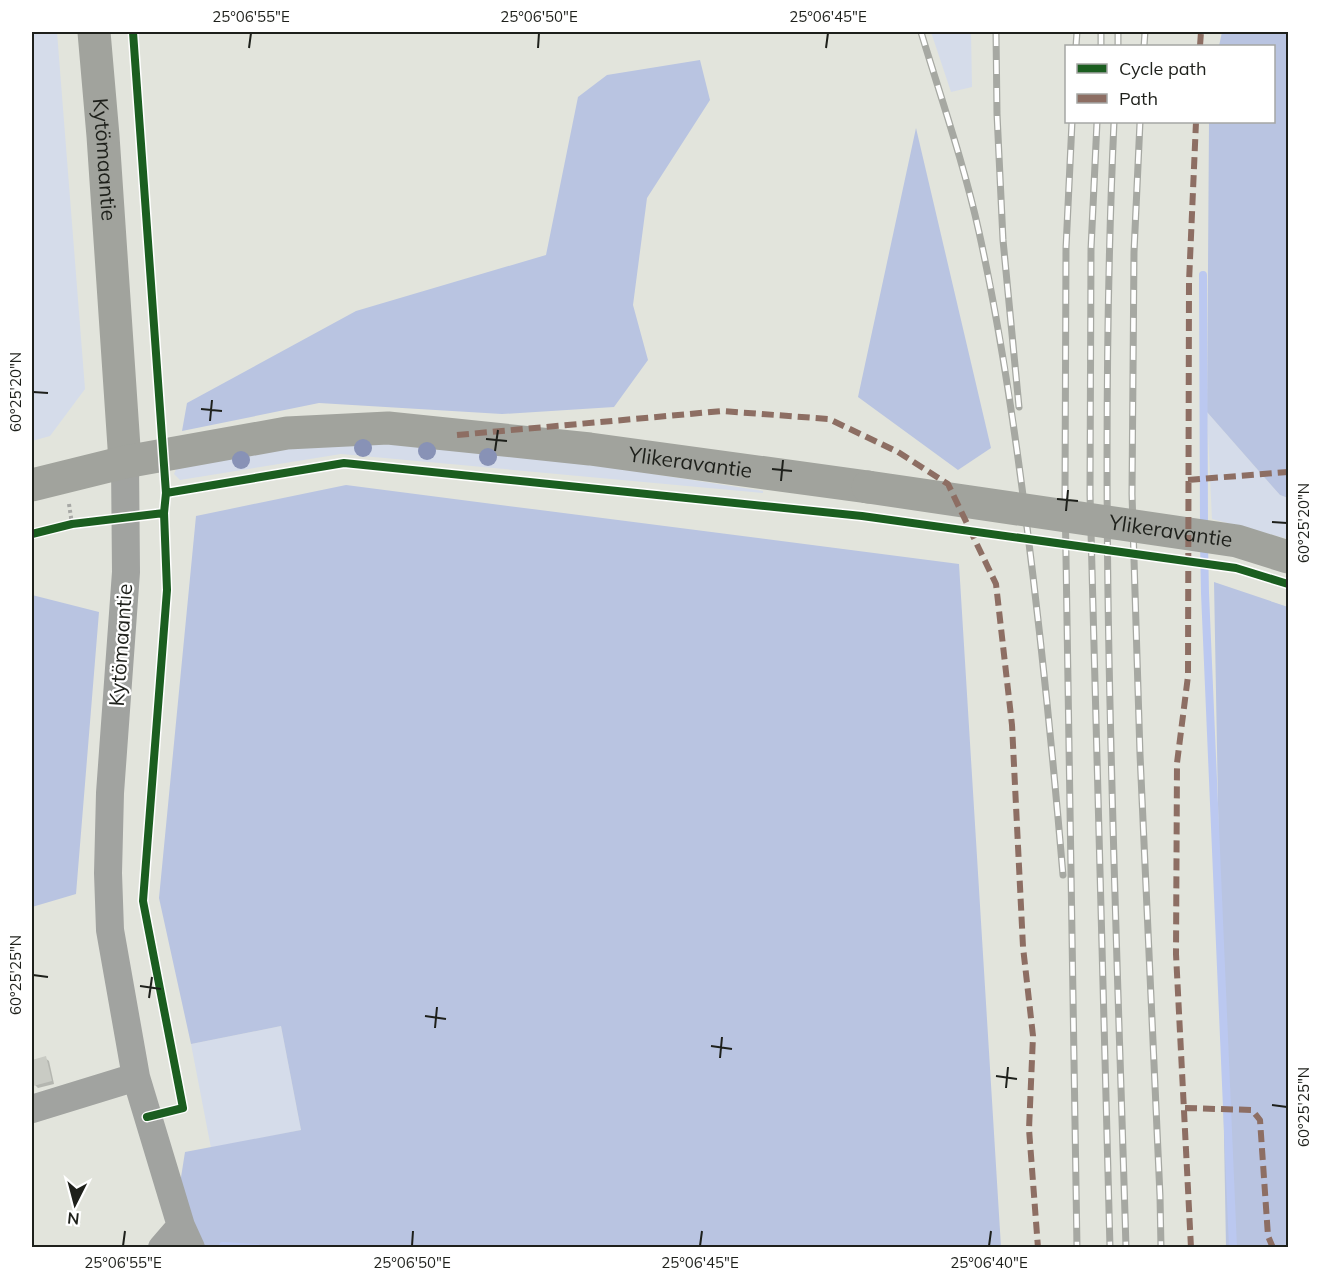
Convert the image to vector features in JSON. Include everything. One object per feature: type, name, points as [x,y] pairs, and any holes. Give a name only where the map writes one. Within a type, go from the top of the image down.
[{"type":"street","name":"Kytömaantie","points":[[94,32],[125,462],[126,572],[110,793],[108,873],[110,930],[136,1077],[186,1237]]},
{"type":"street","name":"Ylikeravantie","points":[[32,485],[125,462],[287,433],[388,428],[590,449],[868,487],[1237,542],[1288,557]]},
{"type":"street","points":[[32,1109],[136,1077]]},
{"type":"street","points":[[162,1248],[186,1237]]},
{"type":"path","points":[[67,495],[72,524]]},
{"type":"path","points":[[62,527],[81,523]]},
{"type":"shaded area","points":[[32,32],[57,32],[85,389],[50,436],[32,441]]},
{"type":"shaded area","points":[[931,32],[971,32],[972,87],[951,92]]},
{"type":"shaded area","points":[[1222,32],[1288,32],[1288,498],[1280,495],[1207,412],[1209,123],[1275,123],[1275,45],[1219,45]]},
{"type":"shaded area","points":[[700,60],[710,100],[647,198],[633,305],[648,360],[614,407],[502,414],[319,403],[182,431],[187,403],[356,311],[546,255],[578,97],[607,75]]},
{"type":"shaded area","points":[[916,128],[991,448],[958,470],[858,397]]},
{"type":"shaded area","points":[[1207,412],[1280,495],[1288,498],[1288,539],[1212,519]]},
{"type":"shaded area","points":[[325,438],[427,439],[763,491],[763,493],[341,454],[180,480],[174,474],[178,465]]},
{"type":"shaded area","points":[[346,485],[959,564],[1001,1247],[170,1247],[185,1152],[301,1130],[281,1026],[191,1044],[159,898],[196,516]]},
{"type":"shaded area","points":[[1214,582],[1288,607],[1288,1247],[1226,1247]]},
{"type":"shaded area","points":[[32,595],[99,612],[76,894],[32,907]]},
{"type":"shaded area","points":[[281,1026],[301,1130],[211,1148],[191,1044]]},
{"type":"building","points":[[46,1056],[52,1081],[33,1086],[32,1060]]},
{"type":"waterway","points":[[1203,275],[1204,528]]},
{"type":"waterway","points":[[1204,543],[1233,1248]]},
{"type":"waterway","points":[[223,1246],[257,1248]]},
{"type":"railway","points":[[921,32],[973,207],[1000,339],[1017,447],[1031,563],[1063,875]]},
{"type":"railway","points":[[996,32],[1003,240],[1019,407]]},
{"type":"railway","points":[[1076,45],[1077,32]]},
{"type":"railway","points":[[1101,32],[1101,45]]},
{"type":"railway","points":[[1118,32],[1118,45]]},
{"type":"railway","points":[[1144,45],[1145,32]]},
{"type":"railway","points":[[1072,123],[1066,248],[1065,494],[1077,1248]]},
{"type":"railway","points":[[1097,123],[1091,249],[1090,494],[1110,1248]]},
{"type":"railway","points":[[1114,123],[1109,263],[1107,544],[1126,1248]]},
{"type":"railway","points":[[1140,123],[1134,252],[1132,494],[1140,754],[1161,1248]]},
{"type":"marked path","points":[[1200,45],[1201,32]]},
{"type":"marked path","points":[[1191,1248],[1176,954],[1177,763],[1188,676],[1189,282],[1196,123]]},
{"type":"marked path","points":[[457,435],[722,411],[829,419],[898,452],[948,484],[996,584],[1012,725],[1023,947],[1033,1036],[1029,1129],[1038,1248]]},
{"type":"marked path","points":[[1188,480],[1288,472]]},
{"type":"marked path","points":[[1185,1108],[1252,1110],[1260,1120],[1268,1236],[1273,1248]]},
{"type":"cycle path","points":[[133,32],[166,493],[164,513],[167,590],[143,901],[183,1108],[147,1117]]},
{"type":"cycle path","points":[[166,493],[344,463],[862,516],[1236,568],[1288,584]]},
{"type":"cycle path","points":[[32,534],[72,524],[164,513]]}]
